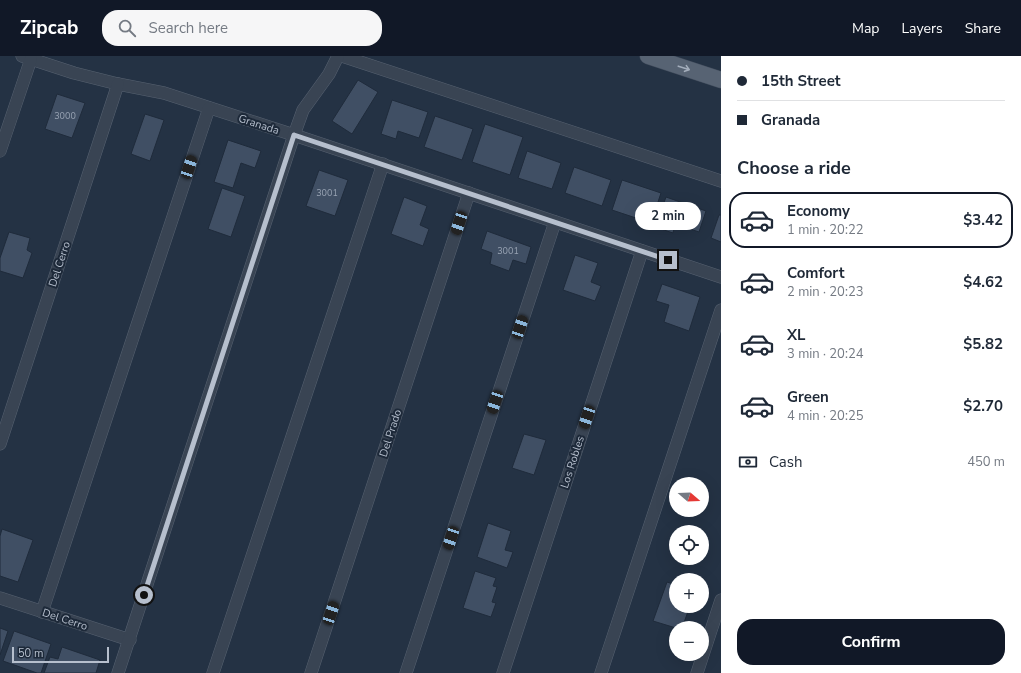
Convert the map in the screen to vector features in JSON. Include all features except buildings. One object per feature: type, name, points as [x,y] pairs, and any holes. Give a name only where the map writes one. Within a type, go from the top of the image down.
[{"type":"main road","points":[[648,56],[721,80]]},
{"type":"street","points":[[118,673],[294,135],[303,110],[329,74],[338,56]]},
{"type":"street","points":[[342,56],[721,181]]},
{"type":"street","points":[[0,151],[27,57]]},
{"type":"street","name":"Granada","points":[[27,57],[74,73],[164,93],[383,164],[721,277]]},
{"type":"street","name":"Del Cerro","points":[[0,444],[118,84]]},
{"type":"street","points":[[42,612],[209,108]]},
{"type":"street","points":[[213,673],[383,164]]},
{"type":"street","name":"Del Prado","points":[[311,673],[469,193]]},
{"type":"street","points":[[406,673],[555,222]]},
{"type":"street","name":"Los Robles","points":[[503,673],[642,251]]},
{"type":"street","points":[[601,673],[721,310]]},
{"type":"street","name":"Del Cerro","points":[[0,598],[130,640]]},
{"type":"street","points":[[697,673],[721,600]]},
{"type":"route","points":[[144,595],[294,135],[668,260]]}]
